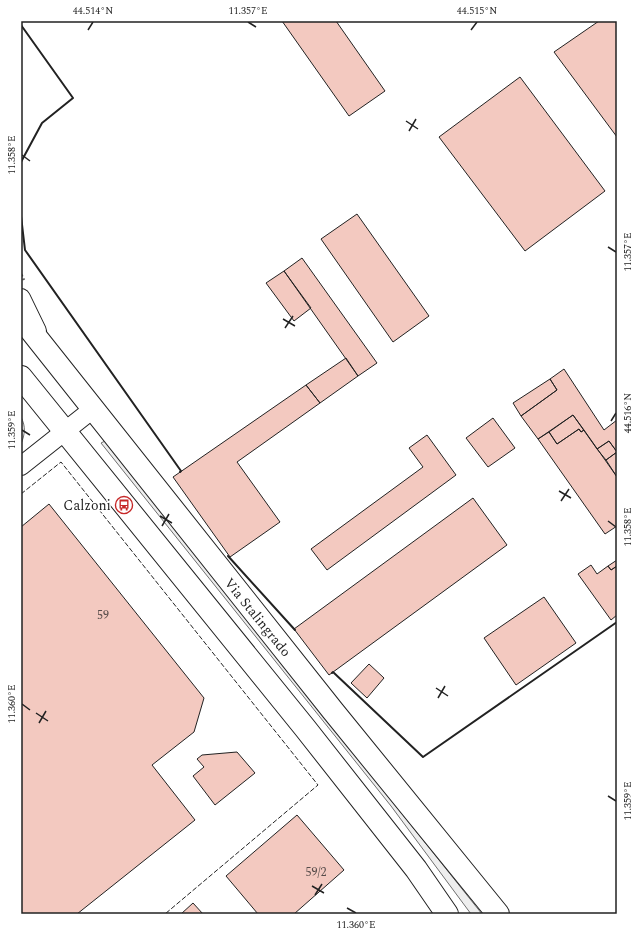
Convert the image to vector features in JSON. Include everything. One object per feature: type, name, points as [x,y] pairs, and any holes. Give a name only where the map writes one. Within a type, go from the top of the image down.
[{"type":"main road","name":"Via Stalingrado","points":[[21,318],[323,699],[498,914]]},
{"type":"main road","points":[[21,377],[305,728],[416,869],[447,914]]},
{"type":"street","points":[[21,298],[45,348]]},
{"type":"street","points":[[21,466],[64,431],[93,410]]},
{"type":"shaded area","points":[[21,417],[24,424],[24,430],[21,444]]},
{"type":"shaded area","points":[[105,441],[482,914],[471,914],[391,806],[101,443]]},
{"type":"building","points":[[282,21],[336,21],[385,91],[349,116]]},
{"type":"building","points":[[599,21],[617,21],[617,137],[554,52]]},
{"type":"building","points":[[520,77],[605,191],[525,251],[439,137]]},
{"type":"building","points":[[357,214],[429,316],[393,342],[321,239]]},
{"type":"building","points":[[302,258],[377,363],[358,376],[284,271]]},
{"type":"building","points":[[284,271],[311,308],[294,321],[266,283]]},
{"type":"building","points":[[346,358],[358,376],[320,403],[306,385]]},
{"type":"building","points":[[564,369],[604,430],[617,420],[617,452],[609,441],[597,449],[573,415],[538,439],[521,416],[557,390],[550,379]]},
{"type":"building","points":[[550,379],[557,390],[521,416],[513,403]]},
{"type":"building","points":[[306,385],[320,403],[237,462],[280,522],[230,557],[173,477]]},
{"type":"building","points":[[573,415],[584,430],[581,432],[579,429],[557,444],[549,432]]},
{"type":"building","points":[[493,418],[515,448],[488,467],[466,438]]},
{"type":"building","points":[[579,429],[581,432],[584,430],[617,477],[617,526],[605,534],[538,439],[549,432],[557,444]]},
{"type":"building","points":[[427,435],[456,475],[327,570],[311,549],[423,467],[409,448]]},
{"type":"building","points":[[609,441],[617,452],[606,460],[597,449]]},
{"type":"building","points":[[617,452],[617,477],[606,460]]},
{"type":"building","points":[[473,498],[507,545],[329,675],[294,629]]},
{"type":"building","points":[[49,504],[204,698],[194,732],[152,765],[195,820],[77,914],[21,914],[21,527]]},
{"type":"building","points":[[617,560],[617,566],[611,570],[608,566]]},
{"type":"building","points":[[591,565],[597,574],[608,566],[611,570],[617,566],[617,615],[611,620],[578,574]]},
{"type":"building","points":[[544,597],[576,643],[516,685],[484,638]]},
{"type":"building","points":[[369,664],[384,678],[367,698],[351,683]]},
{"type":"building","points":[[237,752],[255,773],[215,805],[193,776],[204,767],[197,759],[202,755]]},
{"type":"building","points":[[297,815],[344,870],[294,914],[258,914],[226,876]]},
{"type":"building","points":[[193,903],[203,914],[181,914]]},
{"type":"fence","points":[[21,494],[61,462],[318,785],[165,914]]},
{"type":"wall","points":[[21,25],[73,98],[42,123],[21,162]]},
{"type":"wall","points":[[21,216],[25,250],[181,471],[180,472]]},
{"type":"wall","points":[[228,556],[295,630]]},
{"type":"wall","points":[[332,673],[333,672],[423,757],[617,622]]},
{"type":"place","name":"Calzoni","points":[[124,505]]}]
